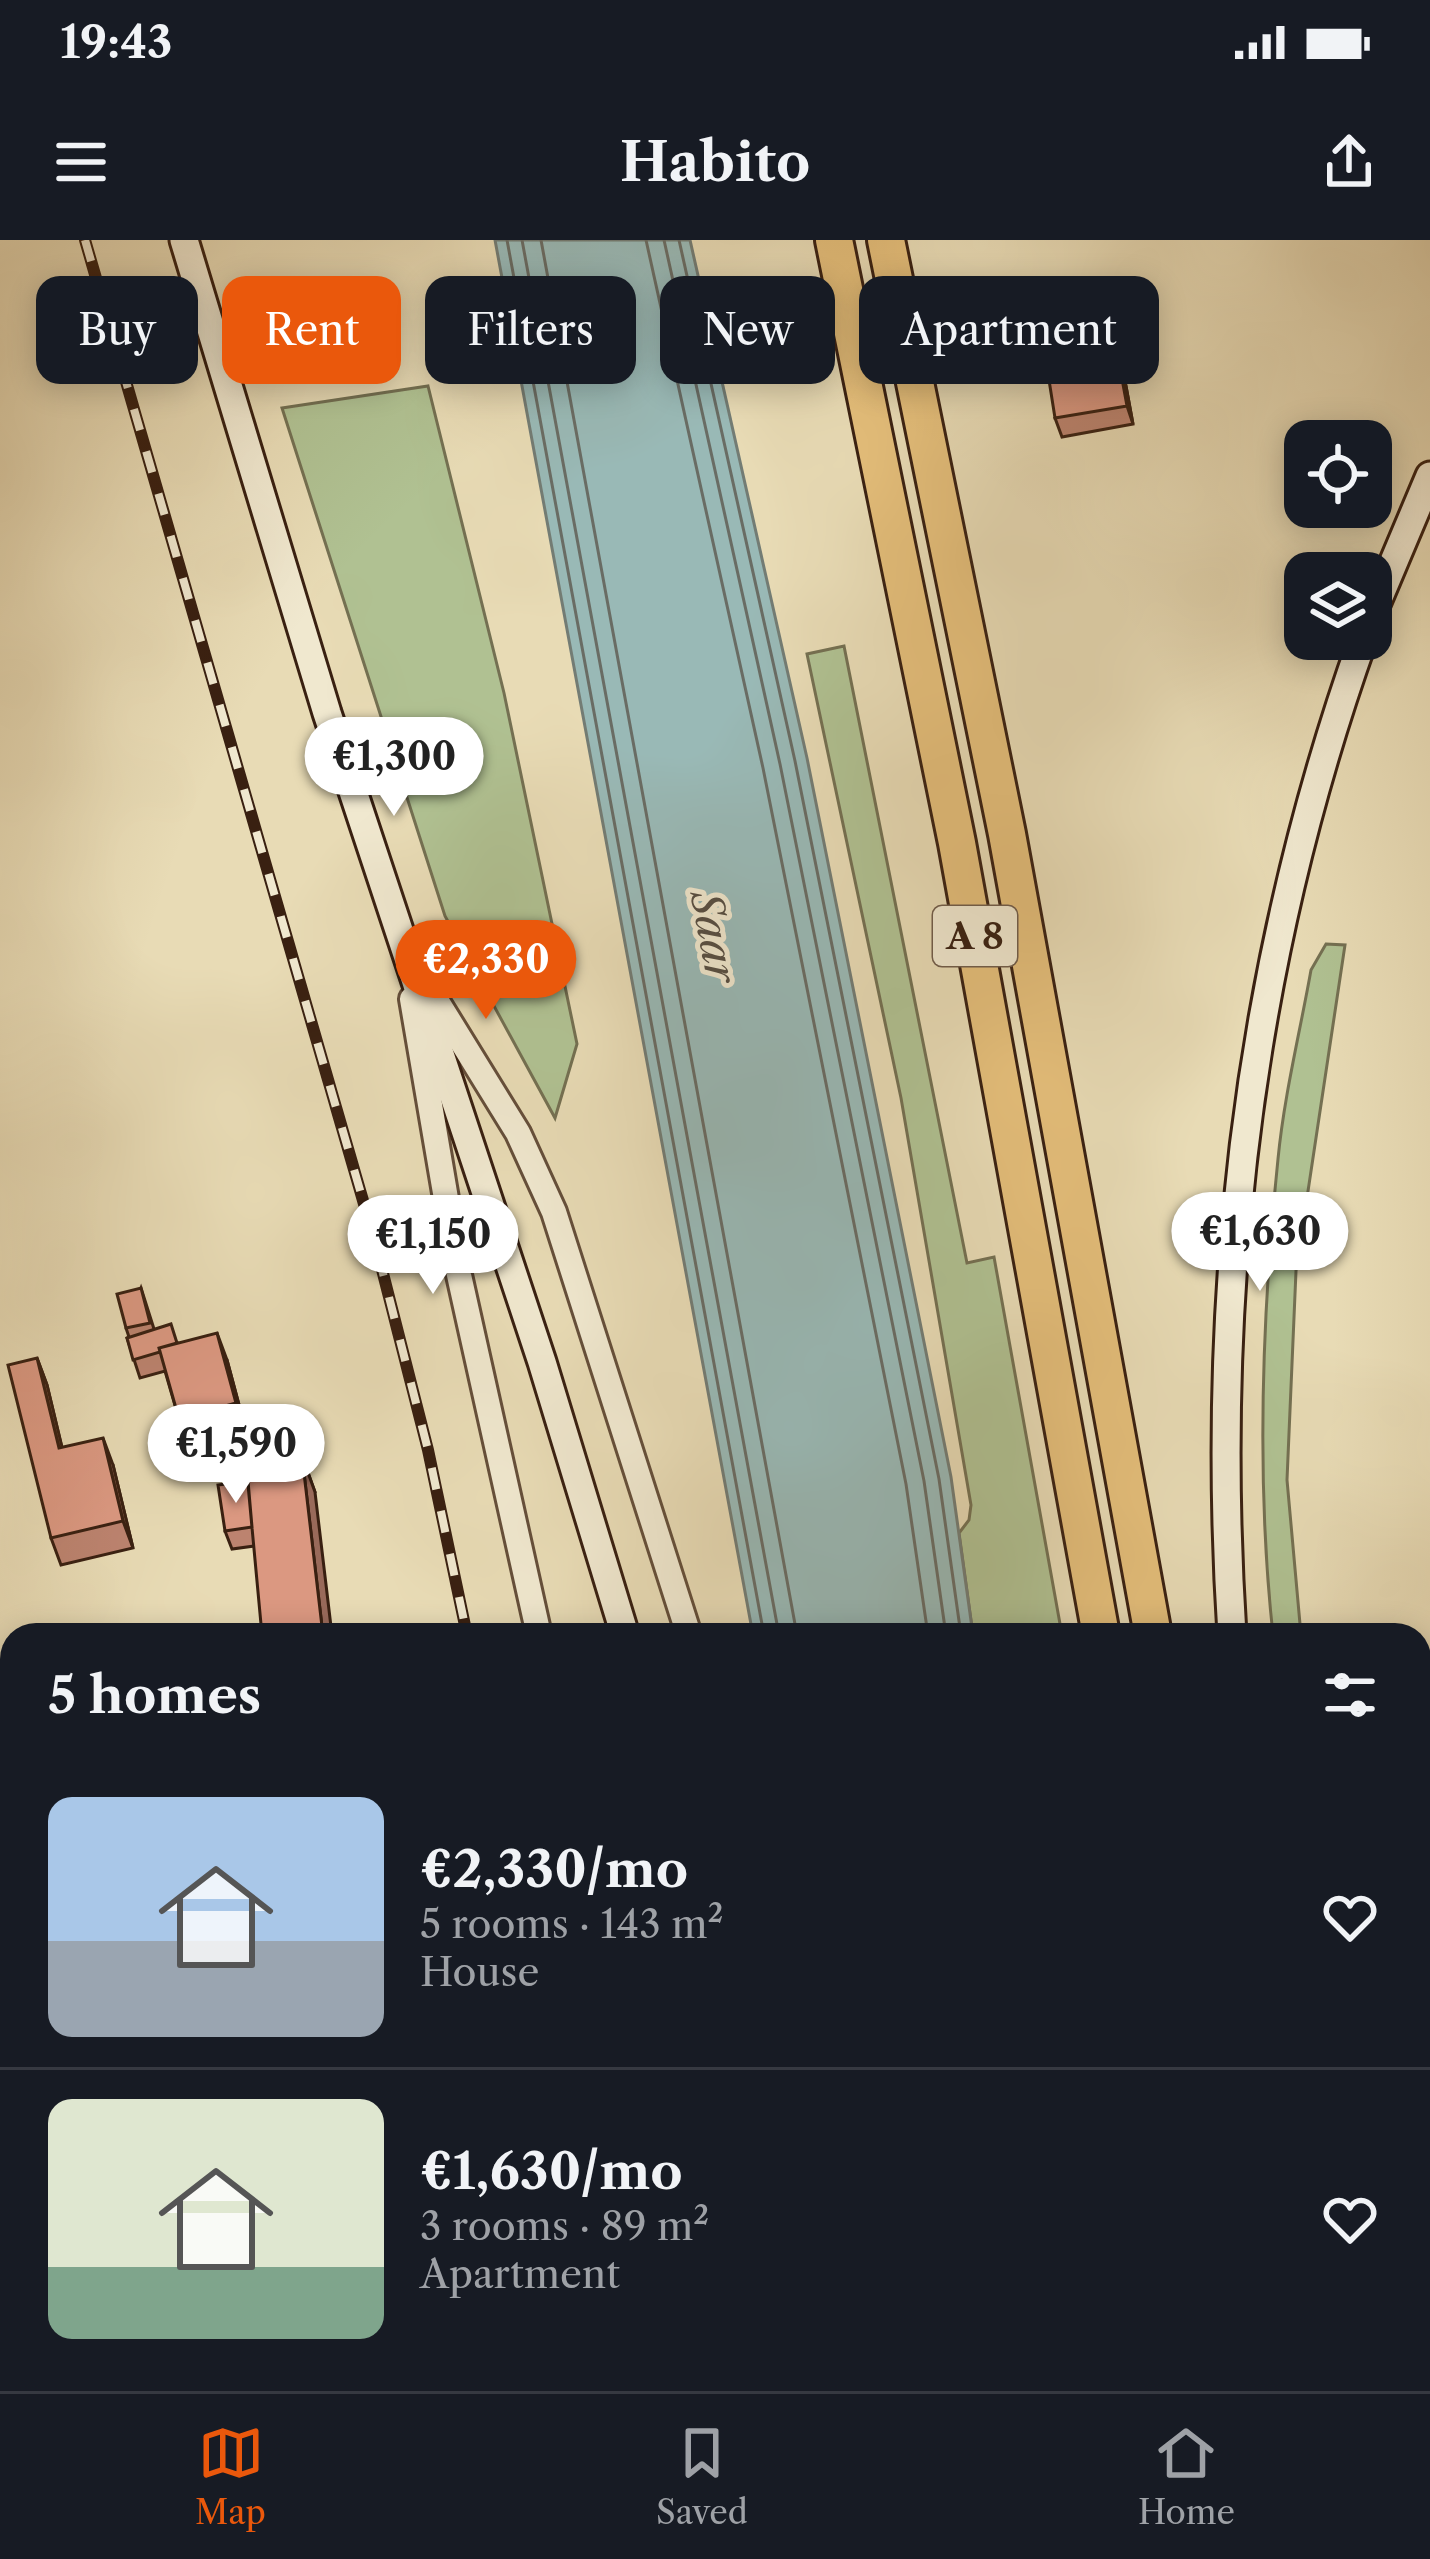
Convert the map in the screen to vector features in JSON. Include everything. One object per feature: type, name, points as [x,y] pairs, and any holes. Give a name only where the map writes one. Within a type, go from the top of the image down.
[{"type":"highway","name":"A 8","points":[[835,240],[966,890],[1099,1623]]},
{"type":"highway","name":"A 8","points":[[886,240],[1056,1089],[1151,1623]]},
{"type":"main road","points":[[184,240],[401,944],[542,1362],[621,1623]]},
{"type":"main road","points":[[1392,566],[1430,476]]},
{"type":"main road","points":[[1232,1623],[1224,1353],[1238,1166],[1274,952],[1299,848],[1357,660]]},
{"type":"street","points":[[401,944],[536,1169],[685,1623]]},
{"type":"street","points":[[401,944],[459,1275],[536,1623]]},
{"type":"green space","points":[[428,386],[504,693],[577,1044],[555,1118],[445,916],[282,408]]},
{"type":"green space","points":[[844,646],[967,1263],[994,1257],[1060,1623],[971,1623],[959,1533],[969,1520],[971,1505],[901,1098],[807,654]]},
{"type":"green space","points":[[1326,944],[1345,945],[1296,1271],[1287,1480],[1300,1623],[1272,1623],[1263,1457],[1272,1218],[1284,1112],[1311,970]]},
{"type":"water","name":"Saar","points":[[495,240],[690,240],[698,276],[660,276],[660,384],[723,384],[807,758],[951,1477],[971,1623],[751,1623],[522,384],[636,384],[636,276],[502,276]]},
{"type":"building","points":[[1050,384],[1123,384],[1127,406],[1055,418]]},
{"type":"building","points":[[141,1288],[150,1323],[126,1328],[117,1294]]},
{"type":"building","points":[[171,1324],[177,1343],[133,1360],[127,1338]]},
{"type":"building","points":[[217,1333],[236,1403],[179,1419],[159,1348]]},
{"type":"building","points":[[37,1358],[59,1448],[103,1438],[123,1521],[51,1538],[8,1365]]},
{"type":"building","points":[[302,1456],[322,1623],[261,1623],[246,1463]]},
{"type":"building","points":[[248,1481],[252,1527],[225,1531],[218,1485]]},
{"type":"railway","points":[[85,240],[375,1242],[428,1450],[464,1623]]}]
